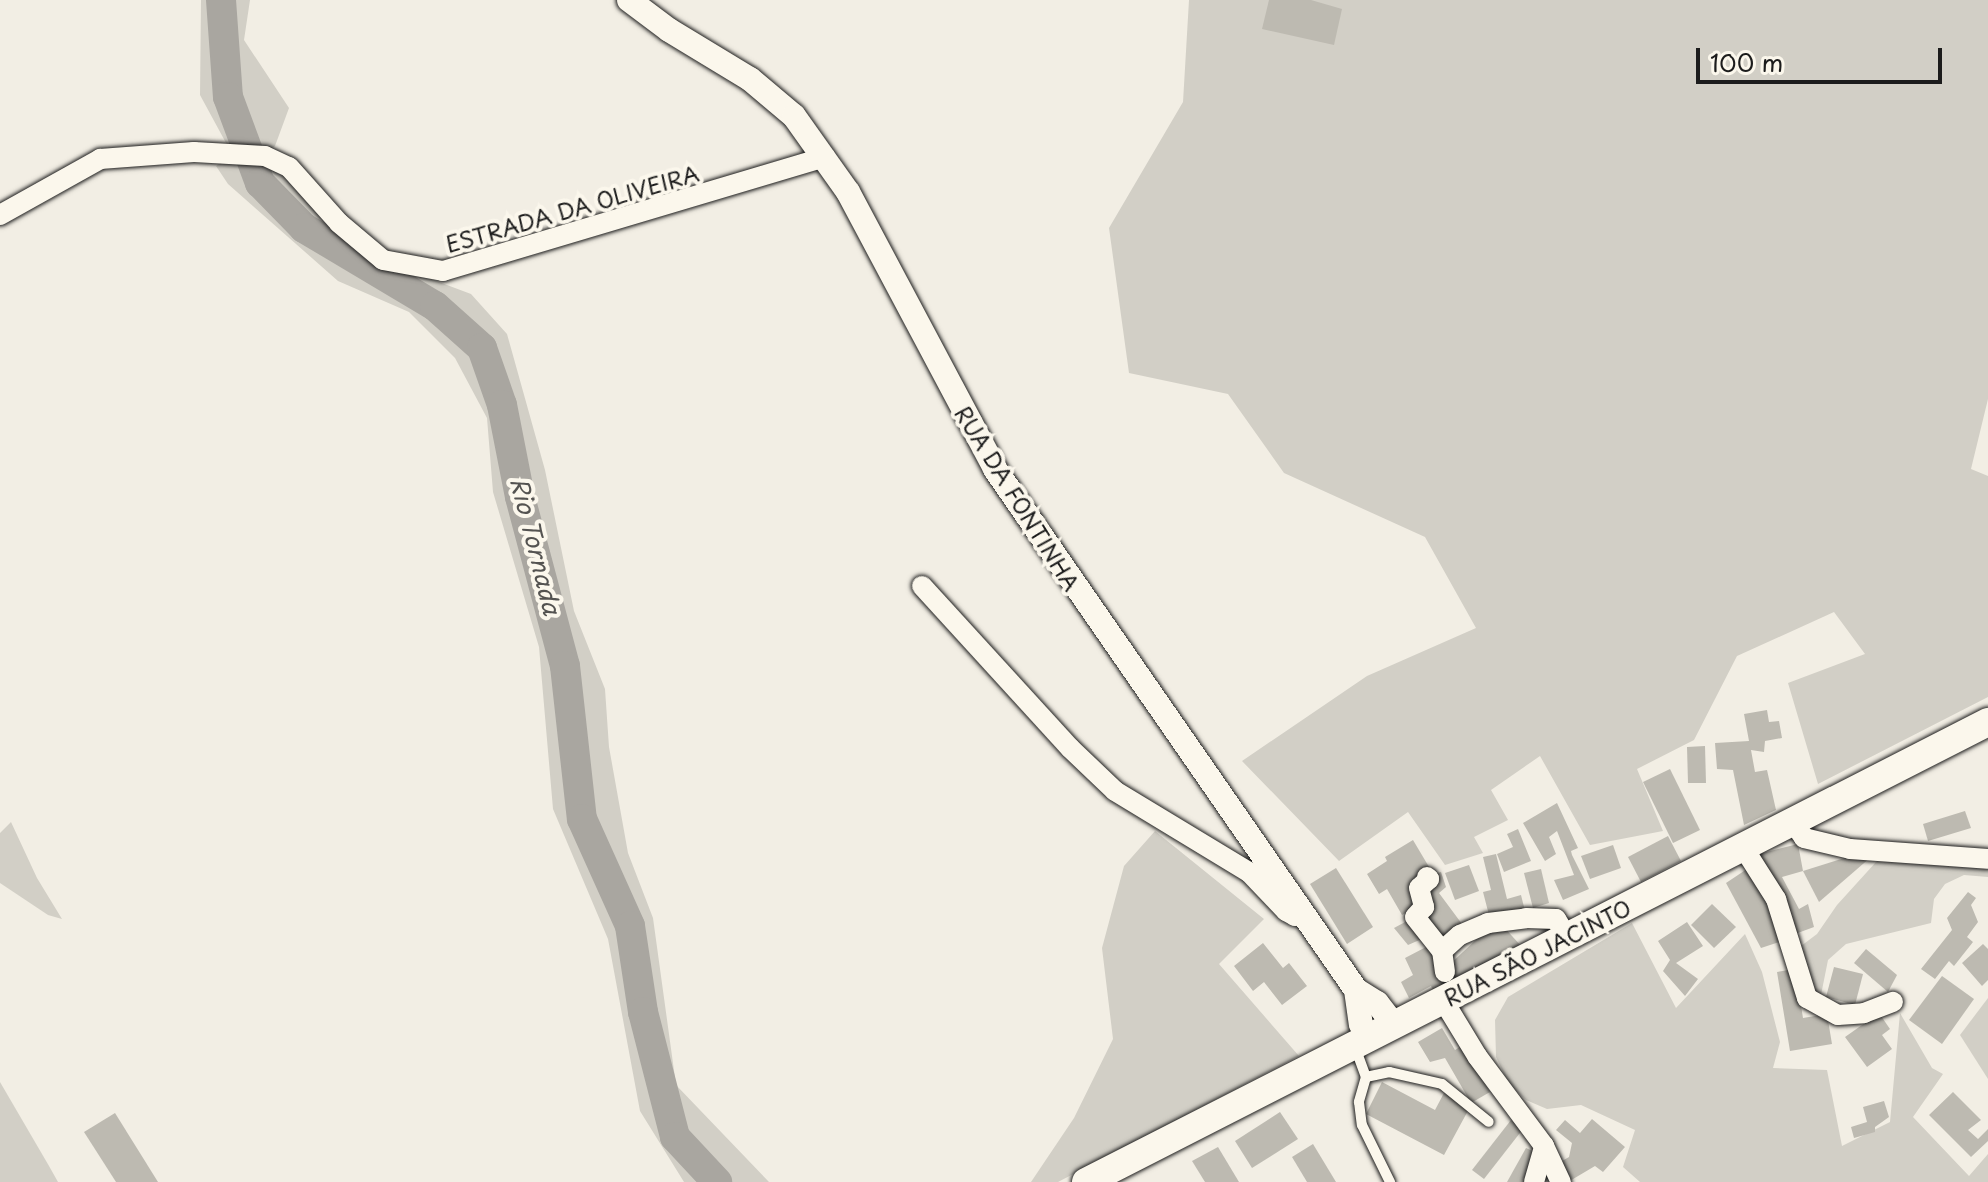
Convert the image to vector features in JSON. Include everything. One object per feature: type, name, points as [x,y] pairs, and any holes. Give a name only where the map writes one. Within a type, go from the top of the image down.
[{"type":"main road","name":"RUA SÃO JACINTO","points":[[1086,1182],[1988,722]]},
{"type":"street","name":"RUA DA FONTINHA","points":[[629,0],[775,98],[794,116],[825,157],[848,192],[995,469],[1088,608],[1356,990],[1377,1003],[1394,1025]]},
{"type":"street","name":"ESTRADA DA OLIVEIRA","points":[[0,215],[100,159],[194,152],[265,156],[289,167],[339,223],[383,260],[443,271],[825,157]]},
{"type":"street","points":[[922,586],[1070,748],[1115,791],[1249,872],[1286,911],[1295,916],[1305,914]]},
{"type":"street","points":[[1793,822],[1804,838],[1850,849],[1988,859]]},
{"type":"street","points":[[1743,847],[1776,899],[1807,998],[1838,1015],[1864,1013],[1893,1002]]},
{"type":"street","points":[[1427,877],[1429,879],[1419,888],[1424,907],[1415,917],[1443,961],[1460,935],[1488,923],[1526,918],[1556,919],[1567,937]]},
{"type":"street","name":"RUA DA FONTINHA","points":[[1356,990],[1361,1042]]},
{"type":"street","points":[[1443,1000],[1477,1056],[1544,1146],[1561,1182]]},
{"type":"street","points":[[1534,1182],[1544,1146]]},
{"type":"lane","points":[[1361,1042],[1366,1077],[1359,1102],[1362,1125],[1390,1182]]},
{"type":"lane","points":[[1366,1077],[1389,1072],[1442,1084],[1489,1122]]},
{"type":"shaded area","points":[[201,0],[250,0],[244,40],[289,108],[275,146],[265,155],[342,225],[423,276],[471,294],[507,334],[545,470],[574,611],[605,689],[609,747],[628,853],[653,918],[676,1085],[769,1182],[684,1182],[640,1111],[608,939],[553,809],[539,647],[493,492],[487,418],[455,358],[409,312],[338,281],[228,184],[216,166],[232,154],[200,95]]},
{"type":"shaded area","points":[[1189,0],[1988,0],[1988,399],[1971,469],[1988,476],[1988,697],[1818,784],[1788,683],[1865,654],[1834,612],[1737,656],[1694,740],[1637,769],[1663,831],[1590,845],[1540,756],[1491,790],[1508,820],[1474,837],[1483,853],[1445,865],[1408,812],[1339,861],[1242,761],[1367,676],[1476,628],[1425,537],[1284,473],[1228,394],[1129,373],[1109,228],[1183,102]]},
{"type":"shaded area","points":[[11,822],[37,878],[62,919],[48,915],[0,883],[0,833]]},
{"type":"shaded area","points":[[1155,831],[1264,919],[1219,964],[1299,1056],[1058,1182],[1031,1182],[1074,1118],[1113,1039],[1102,948],[1124,866]]},
{"type":"shaded area","points":[[1886,851],[1988,858],[1988,877],[1964,875],[1945,884],[1934,899],[1931,923],[1846,944],[1828,960],[1819,1005],[1793,952],[1817,934],[1837,905]]},
{"type":"shaded area","points":[[1632,923],[1676,1008],[1745,934],[1762,972],[1780,1042],[1773,1068],[1827,1070],[1842,1146],[1890,1122],[1900,1013],[1932,1068],[1943,1074],[1913,1117],[1969,1176],[1988,1154],[1988,1182],[1640,1182],[1623,1167],[1635,1130],[1581,1105],[1547,1109],[1526,1100],[1509,1084],[1496,1057],[1495,1020],[1508,997]]},
{"type":"shaded area","points":[[1988,998],[1988,1079],[1960,1035]]},
{"type":"shaded area","points":[[0,1082],[49,1166],[58,1182],[0,1182]]},
{"type":"building","points":[[1269,0],[1311,0],[1342,9],[1334,45],[1262,29]]},
{"type":"building","points":[[1767,710],[1769,722],[1779,721],[1782,738],[1765,741],[1764,752],[1751,750],[1755,772],[1767,770],[1776,810],[1744,825],[1733,770],[1717,769],[1715,743],[1749,741],[1744,714]]},
{"type":"building","points":[[1705,746],[1706,783],[1688,783],[1687,747]]},
{"type":"building","points":[[1670,769],[1700,830],[1673,843],[1643,782]]},
{"type":"building","points":[[1557,803],[1578,848],[1571,851],[1572,855],[1589,889],[1563,900],[1554,880],[1574,875],[1557,831],[1549,837],[1556,854],[1545,861],[1523,823]]},
{"type":"building","points":[[1965,811],[1971,828],[1928,841],[1923,824]]},
{"type":"building","points":[[1518,829],[1531,861],[1504,872],[1497,854],[1513,847],[1507,834]]},
{"type":"building","points":[[1668,836],[1681,861],[1641,882],[1628,857]]},
{"type":"building","points":[[1413,840],[1432,872],[1422,903],[1402,915],[1387,889],[1379,894],[1367,874],[1387,861],[1385,857]]},
{"type":"building","points":[[1798,844],[1803,871],[1782,877],[1799,909],[1808,904],[1814,927],[1795,934],[1755,855]]},
{"type":"building","points":[[1613,845],[1621,868],[1590,879],[1581,856]]},
{"type":"building","points":[[1496,854],[1507,899],[1521,895],[1525,911],[1490,919],[1483,892],[1491,890],[1483,857]]},
{"type":"building","points":[[1857,854],[1871,857],[1819,902],[1803,871]]},
{"type":"building","points":[[1469,865],[1479,891],[1455,900],[1445,873]]},
{"type":"building","points":[[1750,867],[1785,940],[1761,948],[1726,883]]},
{"type":"building","points":[[1336,868],[1373,927],[1347,944],[1310,884]]},
{"type":"building","points":[[1541,869],[1549,903],[1533,908],[1524,873]]},
{"type":"building","points":[[1441,872],[1446,887],[1439,893],[1462,924],[1443,939],[1426,920],[1431,913],[1421,893],[1433,874]]},
{"type":"building","points":[[1968,892],[1976,898],[1971,905],[1978,922],[1967,937],[1973,942],[1954,966],[1949,961],[1935,979],[1921,969],[1952,930],[1947,918]]},
{"type":"building","points":[[1712,904],[1736,927],[1714,948],[1691,925]]},
{"type":"building","points":[[1407,921],[1424,938],[1408,945],[1394,928]]},
{"type":"building","points":[[1687,922],[1703,946],[1676,963],[1698,979],[1685,996],[1663,971],[1670,960],[1658,941]]},
{"type":"building","points":[[1501,924],[1523,948],[1455,983],[1447,967],[1480,936]]},
{"type":"building","points":[[1263,943],[1283,968],[1289,963],[1307,986],[1282,1005],[1264,982],[1253,991],[1234,966]]},
{"type":"building","points":[[1983,944],[1988,949],[1988,980],[1982,986],[1962,963]]},
{"type":"building","points":[[1428,946],[1450,987],[1435,995],[1431,986],[1409,998],[1401,982],[1413,975],[1405,958]]},
{"type":"building","points":[[1866,949],[1897,975],[1888,992],[1854,963]]},
{"type":"building","points":[[1834,967],[1863,974],[1855,1005],[1826,997]]},
{"type":"building","points":[[1795,969],[1803,1018],[1827,1014],[1832,1044],[1790,1051],[1777,972]]},
{"type":"building","points":[[1942,976],[1974,999],[1942,1044],[1909,1020]]},
{"type":"building","points":[[1879,1013],[1890,1029],[1882,1035],[1892,1049],[1867,1067],[1845,1037]]},
{"type":"building","points":[[1442,1028],[1455,1050],[1463,1045],[1490,1092],[1471,1103],[1445,1058],[1430,1062],[1418,1042]]},
{"type":"building","points":[[1382,1082],[1435,1110],[1444,1093],[1470,1107],[1444,1155],[1366,1114]]},
{"type":"building","points":[[1953,1092],[1981,1120],[1968,1130],[1978,1139],[1988,1129],[1988,1141],[1971,1157],[1929,1115]]},
{"type":"building","points":[[1884,1101],[1889,1117],[1875,1127],[1875,1132],[1854,1138],[1851,1127],[1867,1122],[1863,1107]]},
{"type":"building","points":[[1280,1112],[1298,1139],[1252,1168],[1235,1141]]},
{"type":"building","points":[[115,1113],[158,1182],[116,1182],[84,1132]]},
{"type":"building","points":[[1592,1119],[1625,1147],[1603,1172],[1595,1166],[1568,1182],[1557,1164],[1569,1157],[1572,1143],[1556,1130],[1565,1120],[1580,1133]]},
{"type":"building","points":[[1511,1120],[1523,1129],[1484,1179],[1472,1170]]},
{"type":"building","points":[[1313,1144],[1336,1182],[1307,1182],[1292,1157]]},
{"type":"building","points":[[1218,1147],[1239,1182],[1205,1182],[1192,1161]]},
{"type":"building","points":[[1526,1148],[1537,1153],[1524,1182],[1507,1182]]},
{"type":"waterway","name":"Rio Tornada","points":[[221,0],[228,97],[260,183],[304,228],[435,306],[482,348],[502,405],[520,497],[565,666],[582,819],[630,926],[643,1012],[675,1137],[717,1182]]}]
